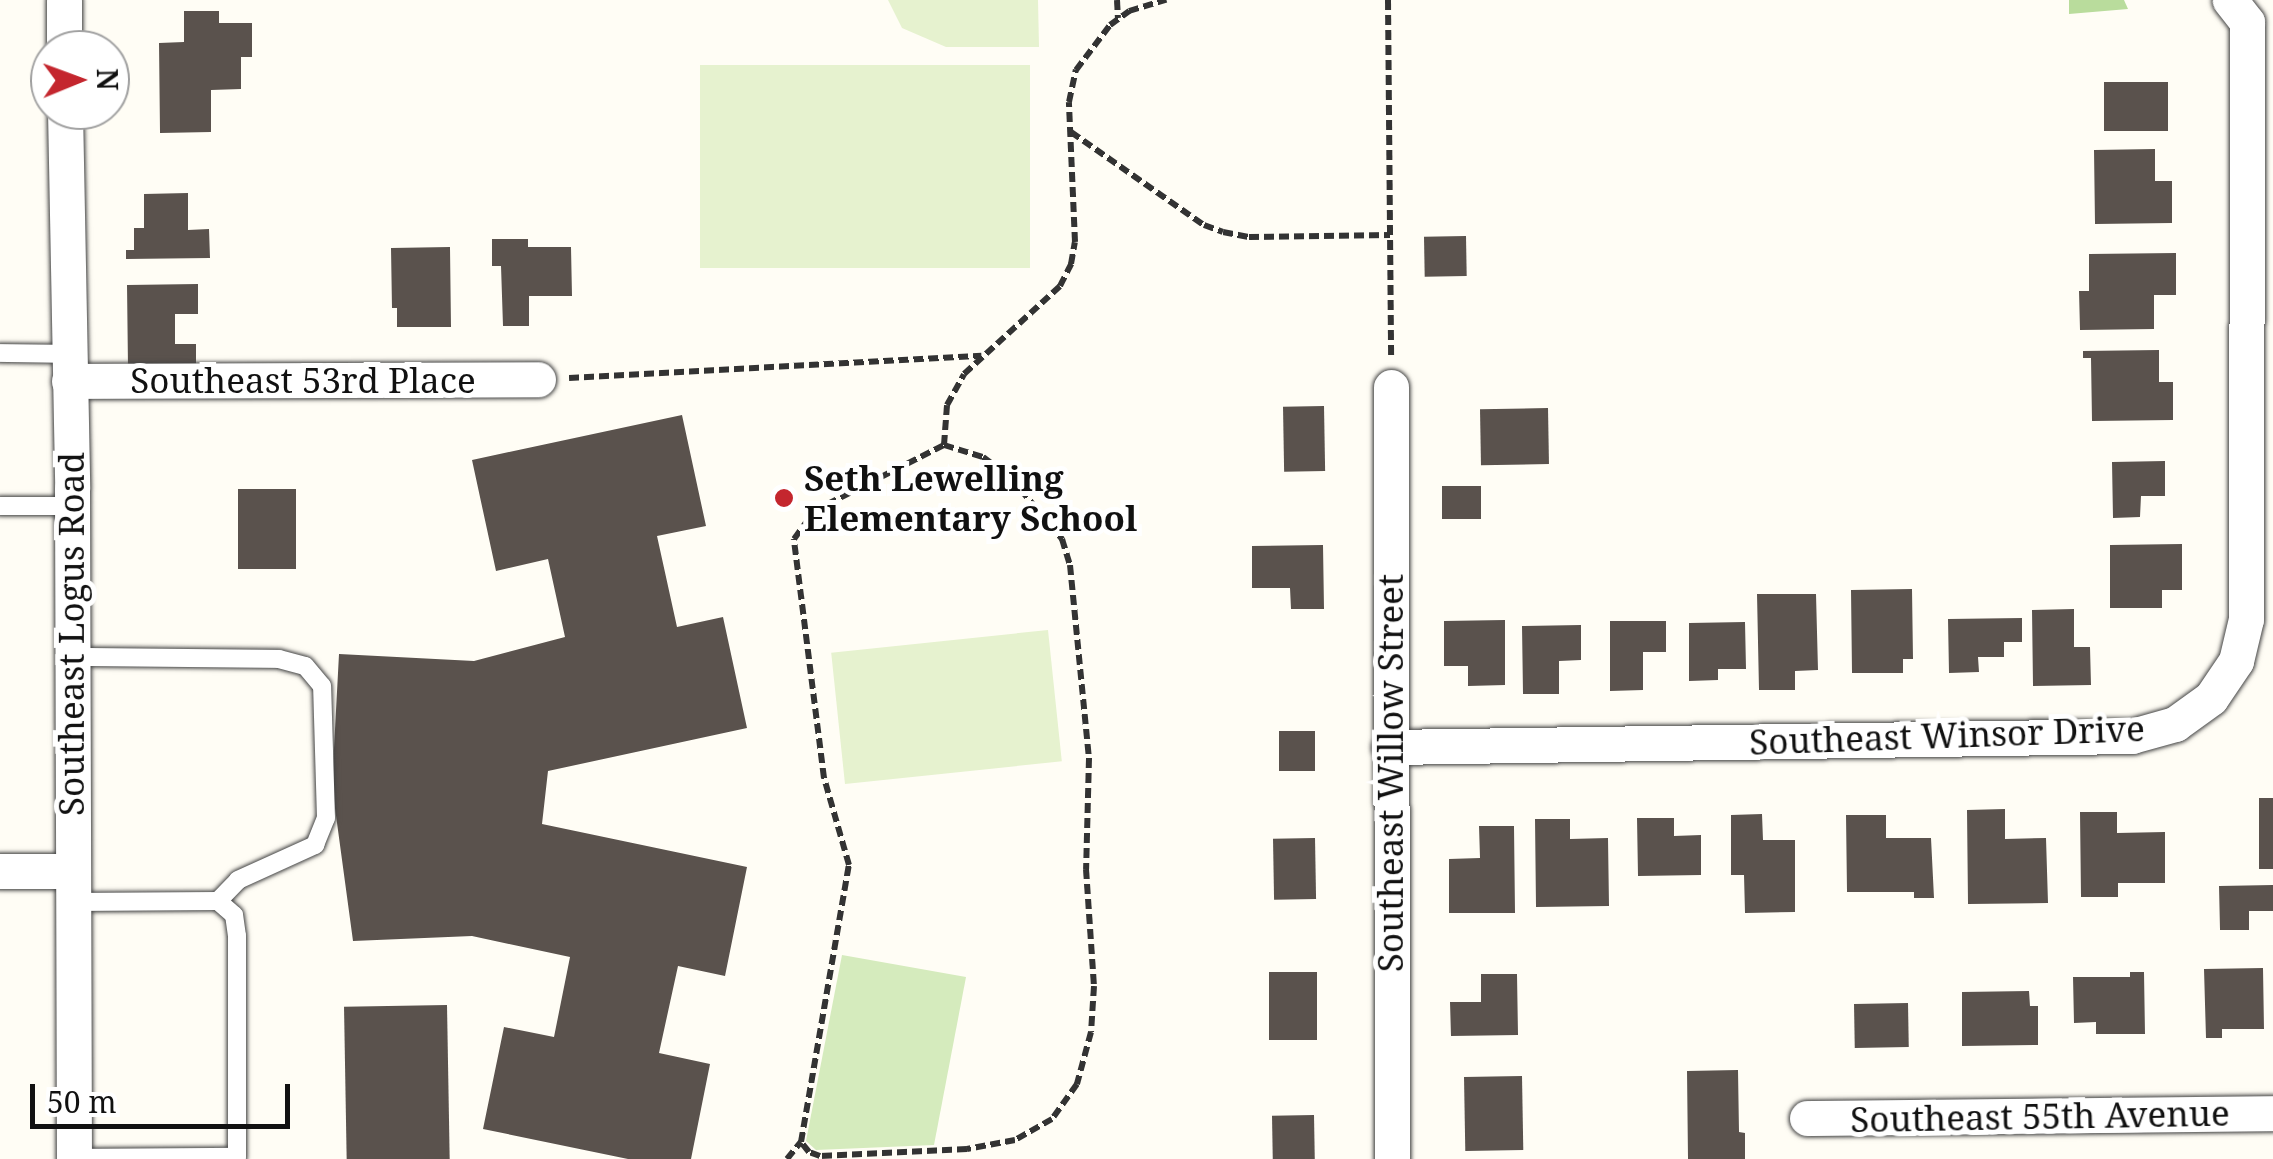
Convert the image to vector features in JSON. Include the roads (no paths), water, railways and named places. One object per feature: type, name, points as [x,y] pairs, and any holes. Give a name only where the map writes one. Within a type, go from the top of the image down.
[{"type":"street","points":[[64,0],[64,30]]},
{"type":"street","name":"Southeast Winsor Drive","points":[[1389,747],[2132,736],[2175,724],[2211,698],[2236,661],[2246,619],[2258,331],[2247,22],[2230,0]]},
{"type":"street","name":"Southeast Logus Road","points":[[65,130],[72,506],[74,1158]]},
{"type":"street","name":"Southeast 53rd Place","points":[[68,368],[538,379]]},
{"type":"street","name":"Southeast Willow Street","points":[[1391,387],[1392,1159]]},
{"type":"street","points":[[0,870],[71,886]]},
{"type":"street","name":"Southeast 55th Avenue","points":[[1806,1118],[2273,1113]]},
{"type":"lane","points":[[0,353],[68,368]]},
{"type":"lane","points":[[0,506],[72,506]]},
{"type":"lane","points":[[72,657],[279,659],[305,666],[322,686],[326,818],[315,845],[238,880],[218,900]]},
{"type":"lane","points":[[71,886],[218,900],[234,915],[237,936],[238,1157],[74,1158]]},
{"type":"place","name":"Seth Lewelling Elementary School","points":[[784,498]]}]
